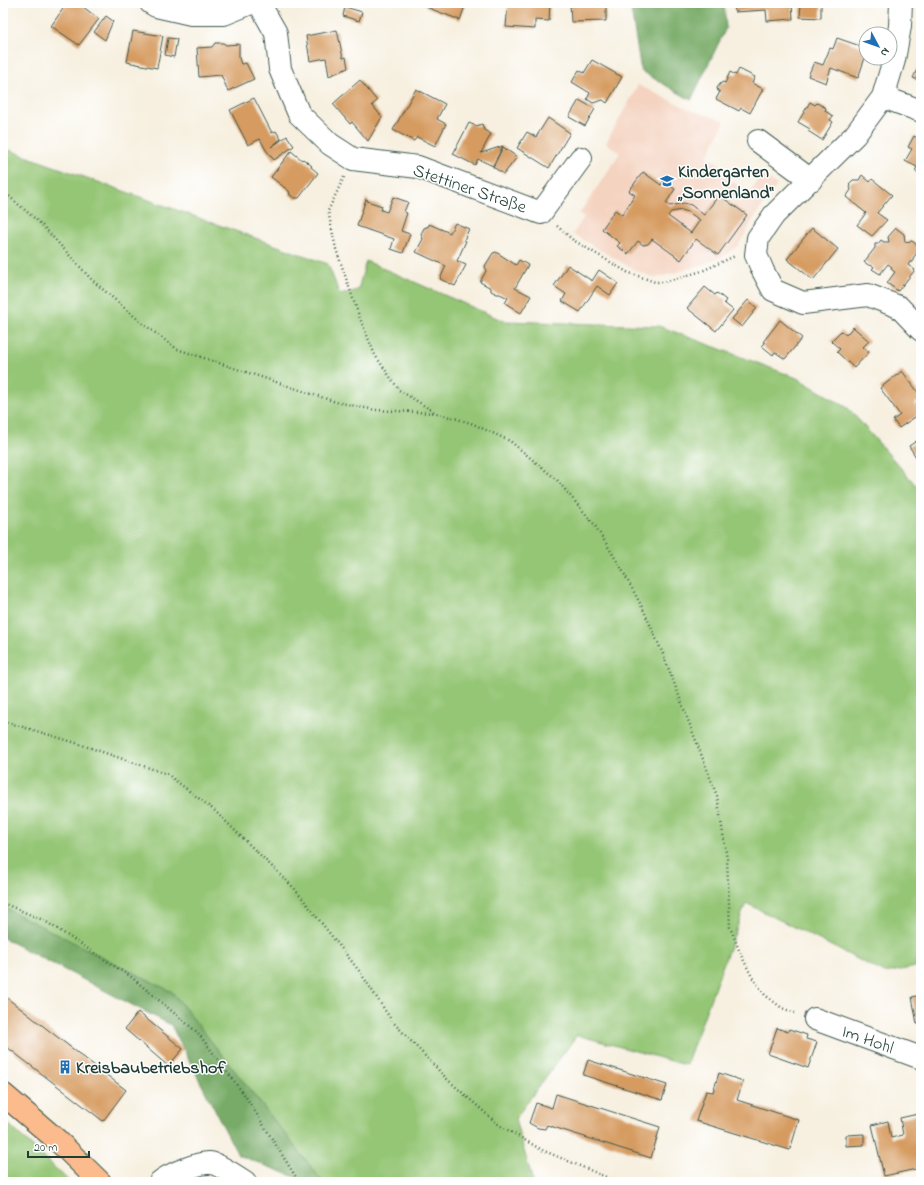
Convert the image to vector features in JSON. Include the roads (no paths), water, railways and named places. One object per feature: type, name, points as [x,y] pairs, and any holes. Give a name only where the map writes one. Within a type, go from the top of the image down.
[{"type":"main road","points":[[3,1094],[57,1140],[100,1182]]},
{"type":"street","points":[[151,3],[156,6],[191,14],[224,14],[251,3]]},
{"type":"street","name":"Stettiner Straße","points":[[259,3],[276,33],[280,68],[299,114],[330,144],[353,159],[418,167],[541,213],[581,158]]},
{"type":"street","points":[[901,3],[900,26],[894,60],[883,97],[855,135],[774,215],[758,238],[756,255],[773,290],[803,303],[868,295],[899,307],[921,330]]},
{"type":"street","points":[[883,97],[921,111]]},
{"type":"street","points":[[758,141],[811,180]]},
{"type":"street","name":"Im Hohl","points":[[815,1019],[921,1058]]},
{"type":"street","points":[[160,1182],[186,1169],[210,1163],[245,1182]]},
{"type":"place","name":"Kindergarten „Sonnenland“","points":[[667,181]]},
{"type":"place","name":"Kreisbaubetriebshof","points":[[65,1067]]}]
